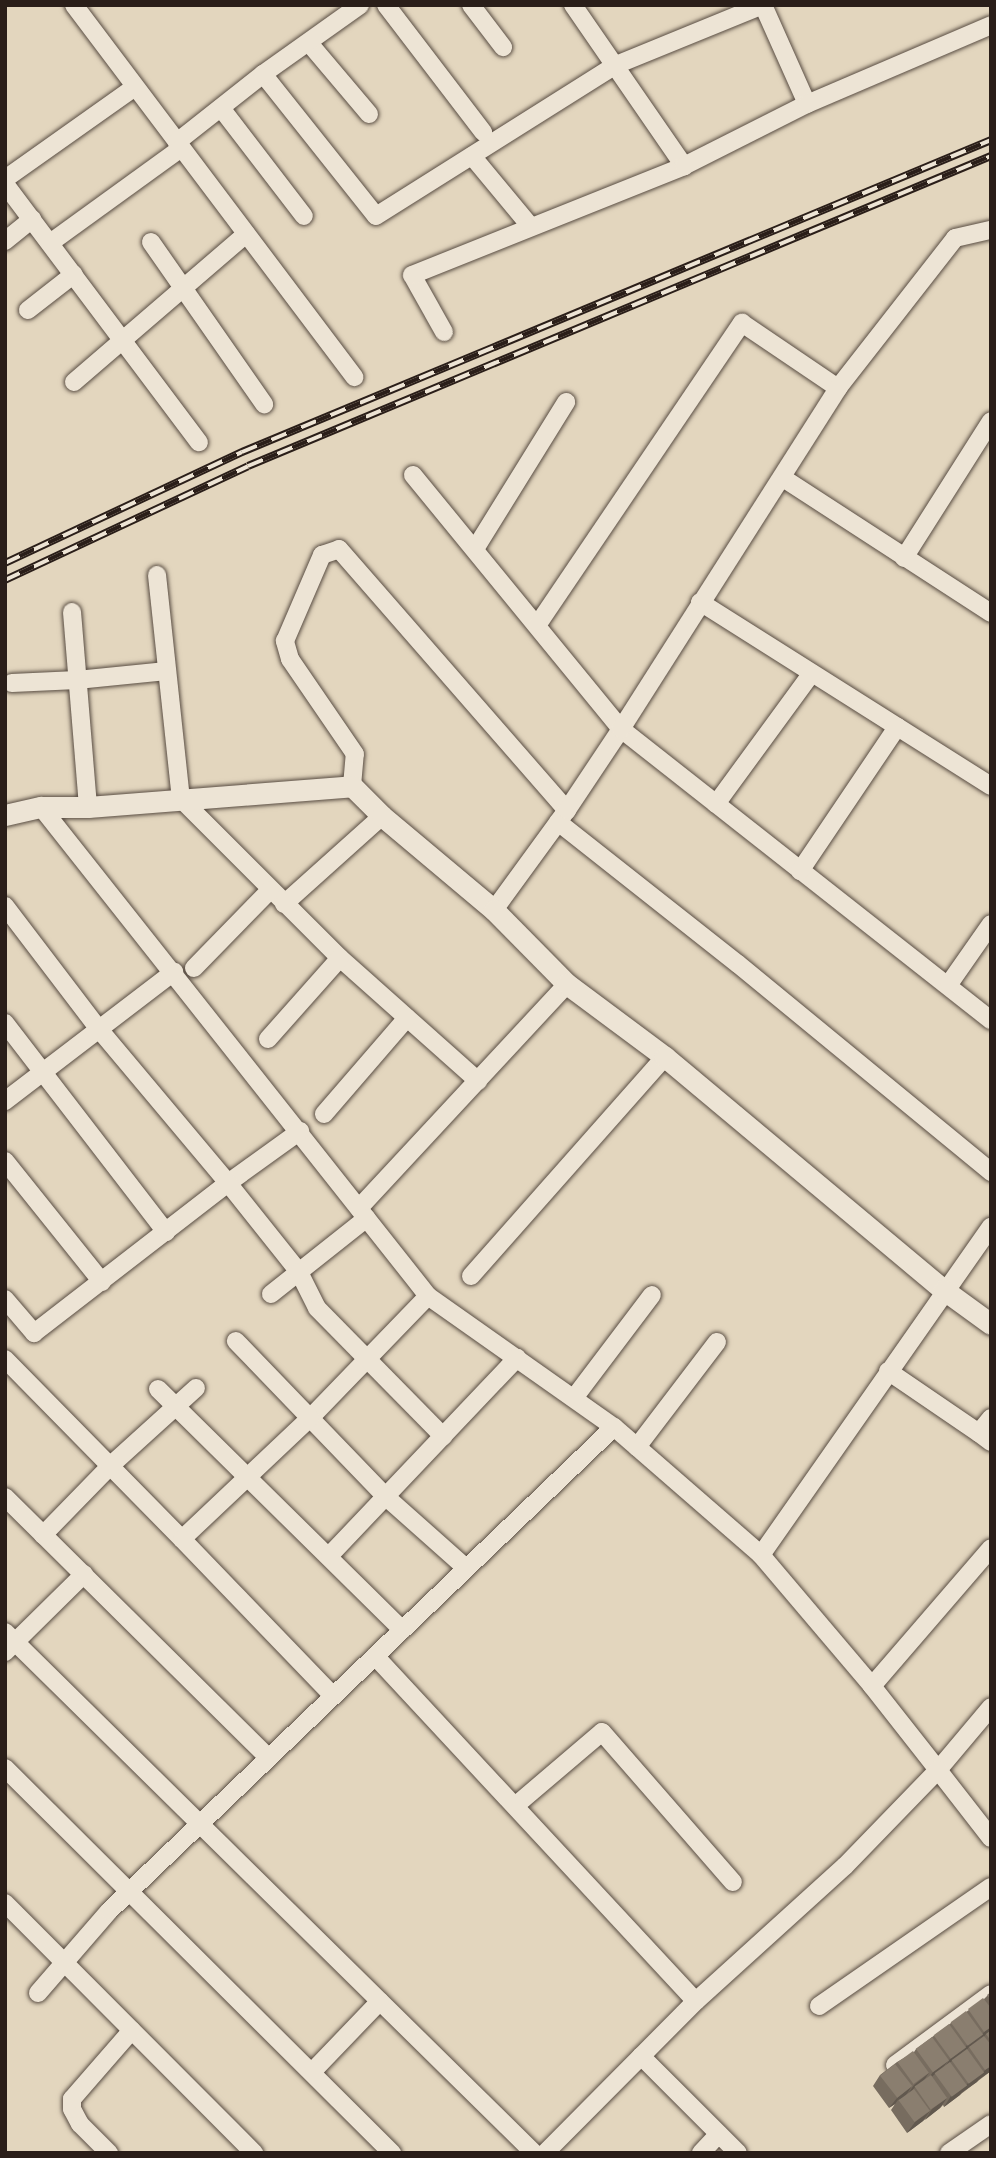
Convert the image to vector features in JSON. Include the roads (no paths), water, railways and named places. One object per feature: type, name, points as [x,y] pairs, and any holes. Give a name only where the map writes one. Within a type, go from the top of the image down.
[{"type":"street","points":[[50,243],[179,145],[263,74],[360,5]]},
{"type":"street","points":[[386,5],[483,132]]},
{"type":"street","points":[[471,5],[503,47]]},
{"type":"street","points":[[573,5],[684,166]]},
{"type":"street","points":[[263,74],[376,216],[616,65],[763,5],[807,104]]},
{"type":"street","points":[[79,7],[135,87],[354,377]]},
{"type":"street","points":[[444,332],[412,275],[684,166],[807,104],[991,25]]},
{"type":"street","points":[[309,43],[369,114]]},
{"type":"street","points":[[135,87],[5,182],[199,442]]},
{"type":"street","points":[[221,108],[303,216]]},
{"type":"street","points":[[472,156],[531,227]]},
{"type":"street","points":[[5,241],[32,219]]},
{"type":"street","points":[[494,910],[563,816],[621,729],[838,388],[955,238],[991,230]]},
{"type":"street","points":[[74,382],[246,234]]},
{"type":"street","points":[[151,242],[264,404]]},
{"type":"street","points":[[28,310],[74,274]]},
{"type":"street","points":[[538,624],[743,323],[838,388]]},
{"type":"street","points":[[475,549],[566,402]]},
{"type":"street","points":[[904,558],[991,421]]},
{"type":"street","points":[[413,475],[538,624],[621,729],[991,1020]]},
{"type":"street","points":[[783,478],[991,613]]},
{"type":"street","points":[[352,786],[355,754],[290,659],[285,641],[322,555],[339,549],[563,816],[991,1172]]},
{"type":"street","points":[[157,575],[181,799],[340,958],[478,1081]]},
{"type":"street","points":[[700,602],[991,786]]},
{"type":"street","points":[[72,612],[88,807]]},
{"type":"street","points":[[12,682],[77,680],[167,671]]},
{"type":"street","points":[[716,804],[812,673]]},
{"type":"street","points":[[800,871],[897,727]]},
{"type":"street","points":[[5,815],[41,807],[88,807],[352,786],[382,816],[494,910],[567,984],[665,1057],[944,1290],[991,1324]]},
{"type":"street","points":[[41,807],[428,1296],[614,1427],[761,1555],[872,1686],[991,1838]]},
{"type":"street","points":[[284,904],[382,816]]},
{"type":"street","points":[[194,968],[270,890]]},
{"type":"street","points":[[5,906],[98,1028],[299,1272],[317,1308],[443,1436]]},
{"type":"street","points":[[948,985],[991,924]]},
{"type":"street","points":[[268,1039],[340,958]]},
{"type":"street","points":[[5,1101],[42,1070],[174,972]]},
{"type":"street","points":[[271,1294],[363,1213],[567,984]]},
{"type":"street","points":[[324,1114],[407,1018]]},
{"type":"street","points":[[5,1023],[166,1232]]},
{"type":"street","points":[[471,1276],[665,1057]]},
{"type":"street","points":[[5,1299],[34,1333],[228,1183],[300,1131]]},
{"type":"street","points":[[5,1161],[102,1282]]},
{"type":"street","points":[[761,1555],[944,1290],[991,1227]]},
{"type":"street","points":[[574,1398],[652,1295]]},
{"type":"street","points":[[182,1539],[310,1418],[428,1296]]},
{"type":"street","points":[[236,1341],[385,1496],[466,1568]]},
{"type":"street","points":[[637,1447],[717,1342]]},
{"type":"street","points":[[330,1555],[517,1358]]},
{"type":"street","points":[[5,1359],[333,1696]]},
{"type":"street","points":[[888,1371],[985,1437],[991,1418]]},
{"type":"street","points":[[43,1535],[110,1466],[196,1388]]},
{"type":"street","points":[[158,1389],[246,1477],[330,1555],[402,1630]]},
{"type":"street","points":[[38,1993],[131,1890],[614,1427]]},
{"type":"street","points":[[5,1497],[269,1758]]},
{"type":"street","points":[[872,1686],[991,1548]]},
{"type":"street","points":[[84,1574],[8,1642],[534,2153]]},
{"type":"street","points":[[375,1656],[696,2001]]},
{"type":"street","points":[[545,2153],[696,2001],[845,1866],[938,1770],[991,1707]]},
{"type":"street","points":[[515,1806],[602,1732],[733,1882]]},
{"type":"street","points":[[5,1768],[131,1890],[392,2153]]},
{"type":"street","points":[[819,2006],[991,1887]]},
{"type":"street","points":[[5,1903],[254,2153]]},
{"type":"street","points":[[883,2074],[991,1994]]},
{"type":"street","points":[[312,2072],[380,2001]]},
{"type":"street","points":[[108,2153],[80,2124],[72,2109],[72,2099],[132,2030]]},
{"type":"street","points":[[641,2056],[738,2153]]},
{"type":"street","points":[[949,2153],[991,2124]]},
{"type":"street","points":[[701,2153],[719,2134]]},
{"type":"railway","points":[[5,563],[242,452],[991,140]]},
{"type":"railway","points":[[5,580],[248,466],[991,156]]}]
